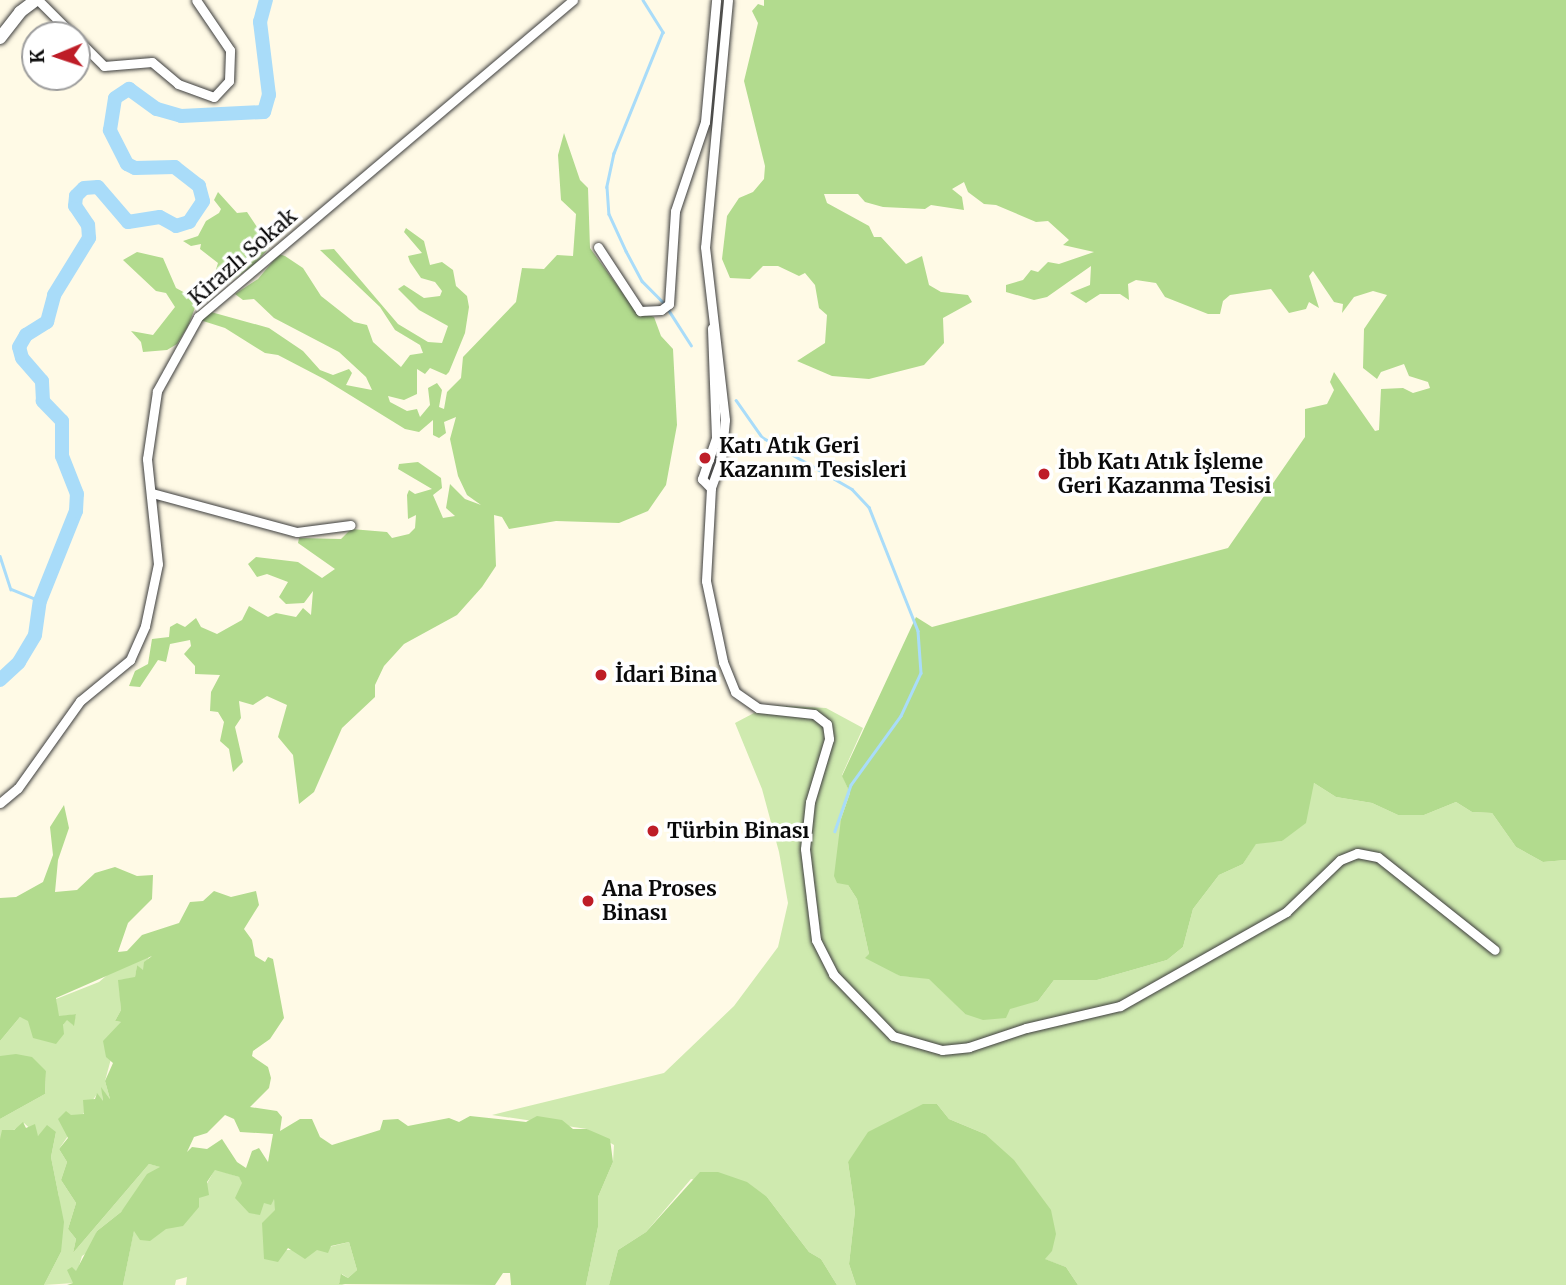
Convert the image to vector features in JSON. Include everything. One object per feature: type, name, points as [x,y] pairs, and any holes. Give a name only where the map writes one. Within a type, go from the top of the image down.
[{"type":"street","points":[[91,53],[104,66],[152,62],[178,84],[214,97],[229,81],[230,50],[196,0]]},
{"type":"street","name":"Kirazlı Sokak","points":[[0,803],[18,788],[80,701],[130,660],[145,626],[158,564],[147,459],[157,391],[198,317],[573,0]]},
{"type":"street","points":[[598,247],[640,311],[661,310],[670,304],[675,211],[705,122],[716,0]]},
{"type":"street","points":[[729,0],[705,247],[724,392],[724,440],[711,488],[706,581],[729,680],[748,704],[814,714],[827,724],[828,748],[806,830],[808,890],[816,940],[833,974],[893,1036],[942,1050],[960,1049],[1026,1028],[1119,1006],[1286,912],[1340,860],[1357,853],[1378,857],[1495,950]]},
{"type":"street","points":[[0,38],[31,2],[55,21]]},
{"type":"street","points":[[152,493],[297,532],[351,524]]},
{"type":"green space","points":[[764,0],[1566,0],[1566,860],[1543,862],[1516,847],[1492,813],[1472,812],[1456,802],[1424,815],[1398,815],[1372,803],[1336,797],[1314,783],[1306,823],[1282,841],[1256,844],[1243,864],[1219,875],[1193,909],[1183,947],[1167,960],[1097,980],[1054,980],[1038,1001],[1010,1009],[1006,1018],[983,1020],[965,1014],[929,979],[900,976],[865,958],[869,954],[857,899],[848,885],[837,883],[834,876],[841,819],[850,793],[842,776],[916,617],[932,627],[1228,548],[1305,437],[1305,409],[1327,404],[1334,390],[1330,382],[1334,372],[1375,431],[1379,430],[1381,389],[1403,388],[1413,393],[1430,388],[1428,382],[1409,376],[1404,364],[1381,372],[1377,379],[1363,368],[1364,329],[1387,295],[1373,291],[1354,297],[1342,313],[1343,304],[1334,302],[1313,271],[1309,276],[1319,308],[1309,302],[1306,309],[1289,313],[1271,289],[1230,295],[1223,301],[1220,314],[1208,314],[1165,297],[1156,283],[1136,280],[1128,284],[1129,300],[1120,294],[1100,294],[1086,303],[1070,293],[1090,285],[1091,266],[1047,297],[1034,300],[1006,292],[1006,285],[1023,280],[1031,270],[1038,272],[1048,262],[1059,264],[1094,252],[1063,245],[1069,240],[1048,221],[1036,222],[996,205],[984,204],[968,192],[964,182],[952,189],[962,197],[964,210],[931,205],[925,209],[883,207],[865,202],[858,194],[824,194],[827,203],[869,226],[874,237],[881,237],[906,264],[922,256],[929,285],[941,292],[968,295],[972,302],[943,318],[944,343],[924,365],[869,379],[832,376],[797,361],[825,343],[827,315],[819,308],[815,285],[805,273],[799,276],[778,266],[763,266],[750,279],[730,278],[722,259],[727,216],[739,198],[753,192],[764,179],[765,166],[744,81],[758,23],[752,11],[758,4],[764,6]]},
{"type":"green space","points":[[564,133],[580,180],[588,188],[590,248],[635,310],[654,317],[661,336],[673,349],[677,425],[666,485],[648,511],[619,523],[556,521],[509,529],[502,517],[494,515],[496,566],[482,587],[457,615],[404,644],[384,666],[375,685],[375,697],[342,728],[314,792],[299,804],[293,755],[278,737],[287,705],[267,696],[253,705],[239,701],[241,718],[235,727],[243,762],[233,772],[229,749],[220,741],[224,722],[218,712],[210,711],[211,692],[220,675],[195,674],[195,666],[184,654],[191,646],[190,640],[170,644],[166,662],[158,660],[140,687],[129,686],[135,671],[148,664],[152,639],[169,637],[170,627],[177,623],[185,627],[196,618],[201,627],[217,634],[242,620],[249,606],[268,617],[276,613],[296,617],[303,608],[311,615],[313,591],[304,603],[286,604],[279,597],[288,582],[267,574],[257,577],[248,564],[256,557],[298,562],[322,578],[335,569],[298,543],[299,538],[341,539],[351,529],[387,532],[392,538],[409,534],[415,528],[416,515],[408,519],[409,490],[415,494],[432,489],[398,469],[399,464],[418,462],[441,478],[442,488],[433,495],[443,518],[455,516],[446,508],[450,484],[465,499],[481,505],[467,495],[458,476],[450,439],[456,417],[444,422],[446,433],[439,438],[433,435],[433,420],[419,432],[405,429],[324,379],[278,355],[265,353],[225,328],[200,320],[211,312],[269,328],[303,351],[320,370],[333,375],[349,369],[352,373],[346,385],[372,390],[366,377],[339,352],[274,318],[254,299],[243,300],[235,294],[258,279],[279,254],[285,256],[303,268],[321,296],[354,322],[367,325],[373,342],[401,367],[410,355],[423,353],[420,345],[395,330],[380,307],[320,250],[334,249],[398,324],[428,342],[442,343],[448,326],[419,310],[398,289],[404,285],[424,298],[440,296],[442,291],[435,282],[421,278],[410,262],[408,256],[422,253],[404,232],[406,228],[424,241],[430,265],[442,262],[453,270],[456,286],[467,296],[469,307],[465,333],[449,372],[446,375],[430,368],[425,374],[417,369],[417,394],[404,400],[388,396],[390,402],[407,411],[417,409],[420,417],[430,405],[428,388],[437,383],[442,390],[439,407],[444,409],[447,392],[461,378],[463,357],[516,302],[522,268],[544,269],[557,255],[573,256],[576,214],[561,200],[558,155]]},
{"type":"green space","points":[[218,192],[237,213],[247,212],[259,230],[275,241],[254,265],[221,288],[212,282],[218,263],[200,249],[201,244],[191,246],[183,241],[198,236],[206,221],[219,213],[221,209],[214,200]]},
{"type":"green space","points":[[137,252],[163,258],[176,288],[198,300],[188,326],[177,344],[167,350],[143,352],[141,342],[131,331],[153,335],[175,307],[166,293],[156,291],[123,260]]},
{"type":"green space","points":[[769,705],[826,708],[863,728],[842,775],[850,793],[841,819],[848,885],[857,899],[869,954],[900,976],[929,978],[965,1014],[1038,1001],[1054,980],[1097,980],[1167,960],[1183,947],[1193,909],[1219,875],[1243,864],[1256,843],[1282,841],[1314,783],[1336,797],[1372,803],[1398,815],[1424,815],[1456,802],[1472,812],[1492,813],[1516,847],[1543,862],[1566,860],[1566,1285],[1078,1285],[1066,1267],[1044,1259],[985,1134],[949,1119],[937,1104],[848,1162],[855,1211],[849,1264],[856,1285],[837,1285],[821,1259],[809,1252],[767,1197],[691,1179],[646,1232],[618,1250],[609,1285],[586,1285],[598,1227],[598,1197],[613,1162],[614,1145],[587,1129],[492,1115],[664,1073],[734,1006],[778,947],[788,903],[779,852],[762,789],[735,723]]},
{"type":"green space","points":[[64,805],[69,828],[58,860],[55,892],[77,890],[95,873],[115,867],[137,876],[153,875],[152,899],[128,923],[118,952],[127,951],[142,935],[179,923],[190,902],[203,901],[214,891],[231,897],[256,891],[259,905],[244,929],[252,940],[255,956],[265,962],[268,957],[273,959],[284,1018],[270,1039],[253,1051],[252,1056],[268,1067],[271,1078],[269,1088],[250,1107],[277,1111],[282,1117],[280,1131],[300,1119],[312,1119],[320,1137],[332,1145],[380,1130],[383,1120],[398,1119],[408,1126],[449,1118],[459,1122],[470,1116],[526,1122],[537,1116],[562,1120],[573,1129],[587,1129],[610,1139],[613,1162],[598,1197],[598,1227],[586,1285],[511,1285],[510,1273],[503,1273],[495,1285],[339,1284],[341,1274],[348,1278],[357,1270],[349,1242],[331,1246],[328,1253],[317,1250],[305,1259],[288,1248],[278,1262],[264,1259],[262,1223],[275,1210],[274,1199],[271,1205],[264,1203],[260,1215],[249,1213],[235,1198],[242,1183],[239,1177],[215,1170],[207,1182],[209,1195],[199,1198],[199,1207],[183,1226],[166,1229],[150,1241],[140,1240],[134,1231],[123,1285],[67,1285],[73,1283],[67,1270],[72,1267],[76,1271],[97,1231],[121,1212],[147,1174],[160,1167],[149,1164],[73,1253],[76,1239],[68,1229],[76,1203],[61,1180],[67,1162],[59,1149],[68,1138],[58,1119],[66,1111],[71,1115],[84,1114],[83,1100],[95,1099],[97,1093],[103,1101],[101,1087],[110,1099],[105,1081],[113,1063],[106,1057],[103,1041],[121,1022],[115,1021],[121,1010],[118,980],[135,977],[137,965],[143,970],[144,962],[152,956],[56,998],[59,1016],[76,1014],[74,1026],[67,1020],[63,1025],[64,1034],[56,1044],[33,1038],[28,1021],[20,1017],[0,1041],[0,898],[16,897],[43,882],[53,855],[50,827]],"holes":[[[225,1115],[234,1119],[240,1132],[273,1134],[268,1162],[259,1148],[252,1151],[246,1168],[237,1162],[222,1139],[207,1149],[192,1147],[187,1152],[194,1137],[207,1133]]]},
{"type":"green space","points":[[150,954],[143,971],[137,965],[135,978],[119,980],[121,1010],[115,1021],[121,1022],[105,1081],[110,1099],[102,1089],[103,1103],[97,1094],[59,1149],[67,1162],[61,1180],[76,1203],[68,1229],[76,1239],[73,1253],[149,1164],[161,1167],[121,1212],[97,1231],[90,1251],[82,1256],[74,1283],[44,1285],[61,1252],[59,1197],[51,1157],[56,1132],[38,1136],[24,1123],[0,1139],[0,1119],[45,1094],[46,1071],[0,1056],[0,1041],[20,1017],[63,1025],[67,1019],[73,1025],[76,1014],[58,1017],[56,999],[99,982],[113,970]]},
{"type":"green space","points":[[16,1054],[32,1057],[46,1071],[45,1094],[0,1119],[0,1056]]},
{"type":"green space","points":[[923,1104],[937,1104],[949,1119],[985,1134],[1014,1160],[1051,1210],[1056,1234],[1052,1251],[1045,1259],[1066,1267],[1078,1285],[856,1285],[849,1264],[855,1211],[848,1162],[868,1132]]},
{"type":"green space","points":[[23,1122],[26,1128],[35,1124],[38,1136],[47,1125],[56,1132],[51,1157],[64,1222],[61,1252],[44,1285],[0,1285],[0,1139],[2,1130],[14,1130]]},
{"type":"green space","points":[[215,1169],[239,1177],[264,1202],[274,1199],[284,1250],[317,1250],[349,1242],[357,1270],[348,1278],[342,1274],[339,1283],[345,1285],[186,1285],[187,1277],[176,1280],[175,1285],[123,1285],[134,1230],[199,1198]]},
{"type":"green space","points":[[700,1172],[718,1172],[747,1182],[767,1197],[809,1252],[821,1259],[837,1285],[609,1285],[618,1250],[646,1232]]},
{"type":"waterway","points":[[0,680],[19,662],[35,635],[40,601],[76,511],[77,494],[62,456],[62,421],[43,401],[42,381],[22,358],[19,347],[26,335],[47,322],[54,295],[89,238],[88,225],[75,206],[76,196],[84,188],[98,187],[128,222],[160,217],[176,226],[189,222],[203,201],[199,186],[175,167],[135,168],[127,164],[110,130],[115,98],[129,89],[157,109],[181,116],[264,112],[269,95],[260,22],[266,0]]},
{"type":"waterway","points":[[643,0],[663,32],[614,153],[607,187],[609,214],[626,251],[642,281],[664,303]]},
{"type":"waterway","points":[[668,309],[691,345]]},
{"type":"waterway","points":[[736,400],[762,437],[852,489],[869,507],[918,631],[921,673],[901,716],[851,785],[835,831]]},
{"type":"waterway","points":[[0,556],[11,589],[40,601]]},
{"type":"place","name":"Katı Atık Geri Kazanım Tesisleri","points":[[705,458]]},
{"type":"place","name":"İbb Katı Atık İşleme Geri Kazanma Tesisi","points":[[1044,474]]},
{"type":"place","name":"İdari Bina","points":[[601,675]]},
{"type":"place","name":"Türbin Binası","points":[[653,831]]},
{"type":"place","name":"Ana Proses Binası","points":[[588,901]]}]
